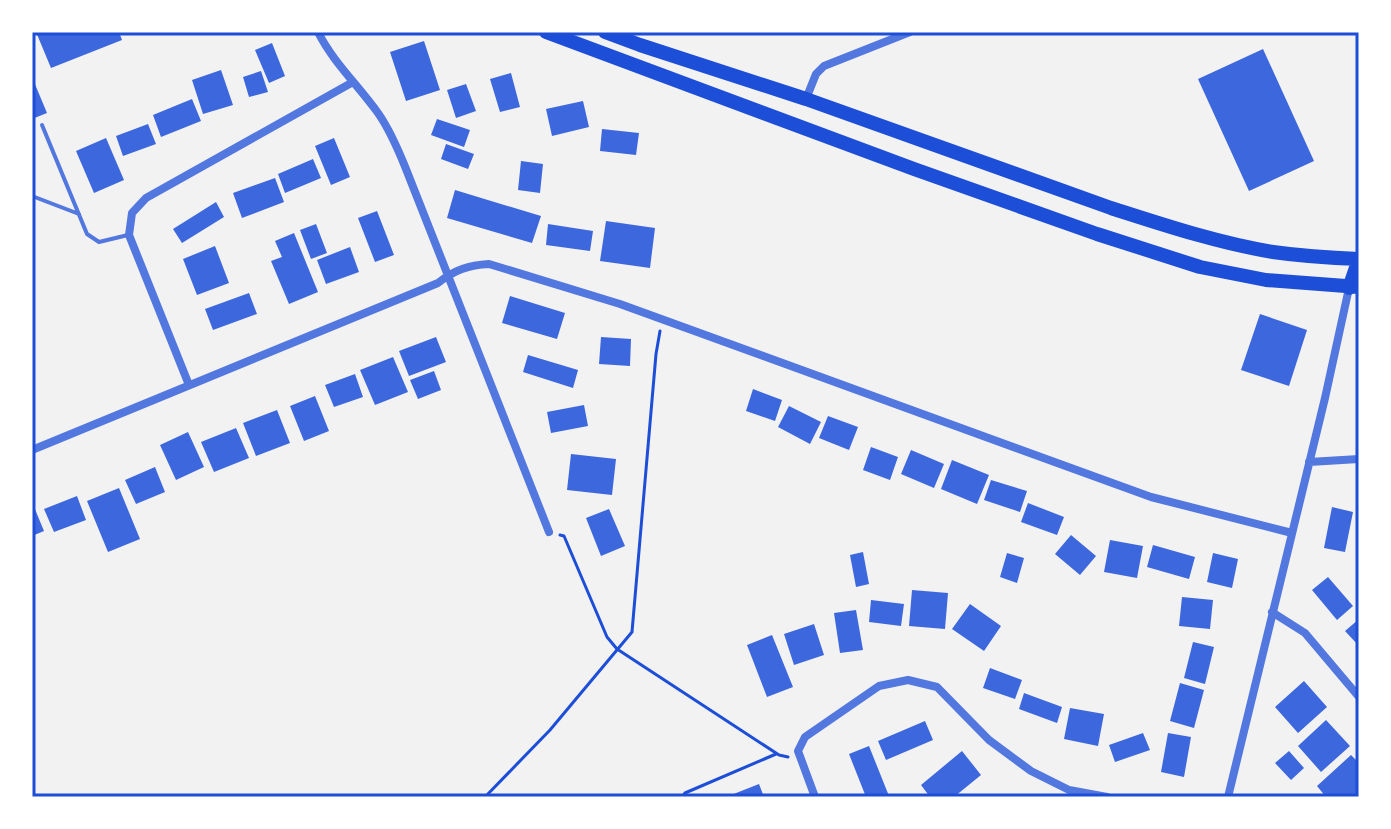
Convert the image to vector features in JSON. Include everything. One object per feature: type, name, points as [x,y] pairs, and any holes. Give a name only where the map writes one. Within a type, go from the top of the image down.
[{"type":"highway","points":[[546,32],[746,105],[796,127],[1097,234],[1200,267],[1266,280],[1354,288],[1359,259],[1269,251],[1151,221],[611,33]]},
{"type":"highway","points":[[796,127],[806,99]]},
{"type":"street","points":[[318,32],[325,47],[377,112],[391,135],[549,532]]},
{"type":"street","points":[[806,99],[816,74],[824,66],[910,32]]},
{"type":"street","points":[[189,385],[129,235],[132,213],[146,198],[353,82]]},
{"type":"street","points":[[32,450],[438,283],[447,275],[470,265],[489,264],[620,304],[1151,497],[1292,533]]},
{"type":"street","points":[[1228,797],[1354,288]]},
{"type":"street","points":[[1309,462],[1359,459]]},
{"type":"street","points":[[1272,612],[1305,633],[1359,697]]},
{"type":"street","points":[[815,797],[798,751],[805,737],[879,686],[908,680],[937,687],[989,740],[1031,771],[1069,790],[1107,797]]},
{"type":"lane","points":[[42,125],[87,234],[99,242],[129,235]]},
{"type":"lane","points":[[32,196],[79,214]]},
{"type":"path","points":[[485,797],[550,730],[632,632],[656,354],[662,319]]},
{"type":"path","points":[[549,532],[564,536],[607,637],[617,649],[777,754],[800,759]]},
{"type":"path","points":[[682,797],[685,793],[777,754]]},
{"type":"building","points":[[36,32],[119,32],[122,40],[51,68]]},
{"type":"building","points":[[424,41],[440,90],[406,101],[390,52]]},
{"type":"building","points":[[272,43],[285,76],[269,83],[255,50]]},
{"type":"building","points":[[1263,49],[1314,161],[1249,191],[1198,79]]},
{"type":"building","points":[[221,70],[233,105],[203,114],[192,80]]},
{"type":"building","points":[[261,71],[268,92],[249,97],[243,77]]},
{"type":"building","points":[[511,73],[520,107],[500,112],[490,79]]},
{"type":"building","points":[[32,77],[47,113],[32,119]]},
{"type":"building","points":[[466,84],[476,111],[456,118],[447,90]]},
{"type":"building","points":[[192,99],[201,121],[161,137],[153,115]]},
{"type":"building","points":[[583,101],[589,127],[552,136],[546,109]]},
{"type":"building","points":[[437,119],[470,130],[464,147],[431,135]]},
{"type":"building","points":[[148,124],[156,144],[123,156],[116,136]]},
{"type":"building","points":[[602,129],[639,133],[636,155],[600,151]]},
{"type":"building","points":[[106,138],[124,180],[94,193],[76,151]]},
{"type":"building","points":[[334,138],[350,177],[331,185],[315,146]]},
{"type":"building","points":[[446,144],[474,154],[468,169],[441,159]]},
{"type":"building","points":[[313,159],[321,178],[285,193],[278,174]]},
{"type":"building","points":[[521,161],[543,164],[540,193],[518,190]]},
{"type":"building","points":[[275,178],[284,202],[242,218],[233,193]]},
{"type":"building","points":[[455,190],[541,216],[532,243],[447,218]]},
{"type":"building","points":[[216,202],[224,217],[182,243],[173,229]]},
{"type":"building","points":[[377,211],[394,255],[375,262],[358,218]]},
{"type":"building","points":[[606,221],[655,228],[650,268],[600,261]]},
{"type":"building","points":[[316,224],[327,253],[311,259],[300,230]]},
{"type":"building","points":[[548,224],[593,231],[590,251],[546,245]]},
{"type":"building","points":[[294,233],[318,292],[289,304],[271,261],[282,257],[275,241]]},
{"type":"building","points":[[215,246],[229,283],[197,295],[183,259]]},
{"type":"building","points":[[350,247],[359,272],[326,284],[317,260]]},
{"type":"building","points":[[249,293],[257,314],[213,330],[205,309]]},
{"type":"building","points":[[510,296],[565,313],[557,339],[502,323]]},
{"type":"building","points":[[1260,314],[1307,330],[1289,386],[1241,370]]},
{"type":"building","points":[[436,337],[446,362],[409,376],[399,351]]},
{"type":"building","points":[[601,337],[631,339],[630,366],[599,364]]},
{"type":"building","points":[[528,355],[578,370],[573,388],[523,372]]},
{"type":"building","points":[[393,357],[408,392],[375,405],[360,370]]},
{"type":"building","points":[[434,371],[441,390],[418,399],[410,380]]},
{"type":"building","points":[[355,374],[363,397],[334,407],[325,385]]},
{"type":"building","points":[[753,389],[782,400],[775,421],[746,411]]},
{"type":"building","points":[[315,396],[329,431],[304,441],[290,406]]},
{"type":"building","points":[[584,405],[588,426],[551,433],[547,412]]},
{"type":"building","points":[[789,406],[821,422],[810,444],[778,427]]},
{"type":"building","points":[[277,410],[290,443],[256,456],[243,423]]},
{"type":"building","points":[[828,416],[858,427],[849,450],[819,438]]},
{"type":"building","points":[[236,428],[249,458],[214,472],[201,442]]},
{"type":"building","points":[[188,432],[204,467],[176,480],[160,445]]},
{"type":"building","points":[[871,447],[898,457],[890,480],[863,470]]},
{"type":"building","points":[[911,450],[944,464],[934,488],[901,474]]},
{"type":"building","points":[[571,454],[616,459],[612,495],[567,490]]},
{"type":"building","points":[[952,460],[989,475],[977,504],[941,489]]},
{"type":"building","points":[[155,467],[165,492],[136,504],[125,480]]},
{"type":"building","points":[[991,480],[1027,491],[1020,512],[984,500]]},
{"type":"building","points":[[119,488],[140,539],[108,552],[87,501]]},
{"type":"building","points":[[77,496],[86,520],[54,532],[44,509]]},
{"type":"building","points":[[32,502],[44,531],[32,536]]},
{"type":"building","points":[[1028,503],[1064,517],[1057,535],[1021,522]]},
{"type":"building","points":[[1332,507],[1353,512],[1345,552],[1324,548]]},
{"type":"building","points":[[609,509],[625,546],[601,556],[586,518]]},
{"type":"building","points":[[1071,535],[1096,556],[1080,575],[1055,554]]},
{"type":"building","points":[[1110,540],[1143,546],[1137,578],[1104,572]]},
{"type":"building","points":[[1153,545],[1195,557],[1189,579],[1147,567]]},
{"type":"building","points":[[863,552],[869,584],[856,587],[850,555]]},
{"type":"building","points":[[1007,553],[1024,558],[1017,583],[1000,577]]},
{"type":"building","points":[[1213,553],[1238,559],[1232,588],[1207,582]]},
{"type":"building","points":[[1328,577],[1353,606],[1337,620],[1312,590]]},
{"type":"building","points":[[912,590],[948,593],[945,629],[909,626]]},
{"type":"building","points":[[1182,597],[1213,600],[1210,629],[1179,626]]},
{"type":"building","points":[[871,600],[904,604],[901,626],[869,622]]},
{"type":"building","points":[[970,604],[1001,626],[984,651],[952,629]]},
{"type":"building","points":[[856,610],[863,650],[840,653],[834,613]]},
{"type":"building","points":[[1359,619],[1359,646],[1345,631]]},
{"type":"building","points":[[814,624],[824,655],[794,665],[784,634]]},
{"type":"building","points":[[772,635],[793,687],[767,697],[747,645]]},
{"type":"building","points":[[1193,642],[1214,647],[1205,684],[1184,678]]},
{"type":"building","points":[[990,668],[1022,680],[1015,699],[983,688]]},
{"type":"building","points":[[1304,681],[1327,707],[1298,733],[1275,707]]},
{"type":"building","points":[[1180,683],[1204,690],[1194,728],[1170,721]]},
{"type":"building","points":[[1024,693],[1062,707],[1057,723],[1019,709]]},
{"type":"building","points":[[1070,708],[1104,714],[1098,746],[1064,739]]},
{"type":"building","points":[[1326,720],[1350,746],[1321,772],[1298,746]]},
{"type":"building","points":[[925,721],[933,740],[886,760],[878,741]]},
{"type":"building","points":[[1143,733],[1150,750],[1115,762],[1109,745]]},
{"type":"building","points":[[1168,733],[1191,737],[1184,777],[1161,772]]},
{"type":"building","points":[[869,746],[889,796],[866,797],[849,754]]},
{"type":"building","points":[[962,751],[981,775],[954,797],[930,797],[921,785]]},
{"type":"building","points":[[1289,751],[1304,768],[1291,780],[1275,763]]},
{"type":"building","points":[[1351,755],[1359,763],[1359,793],[1354,797],[1326,797],[1317,786]]},
{"type":"building","points":[[759,784],[764,797],[726,797]]}]
